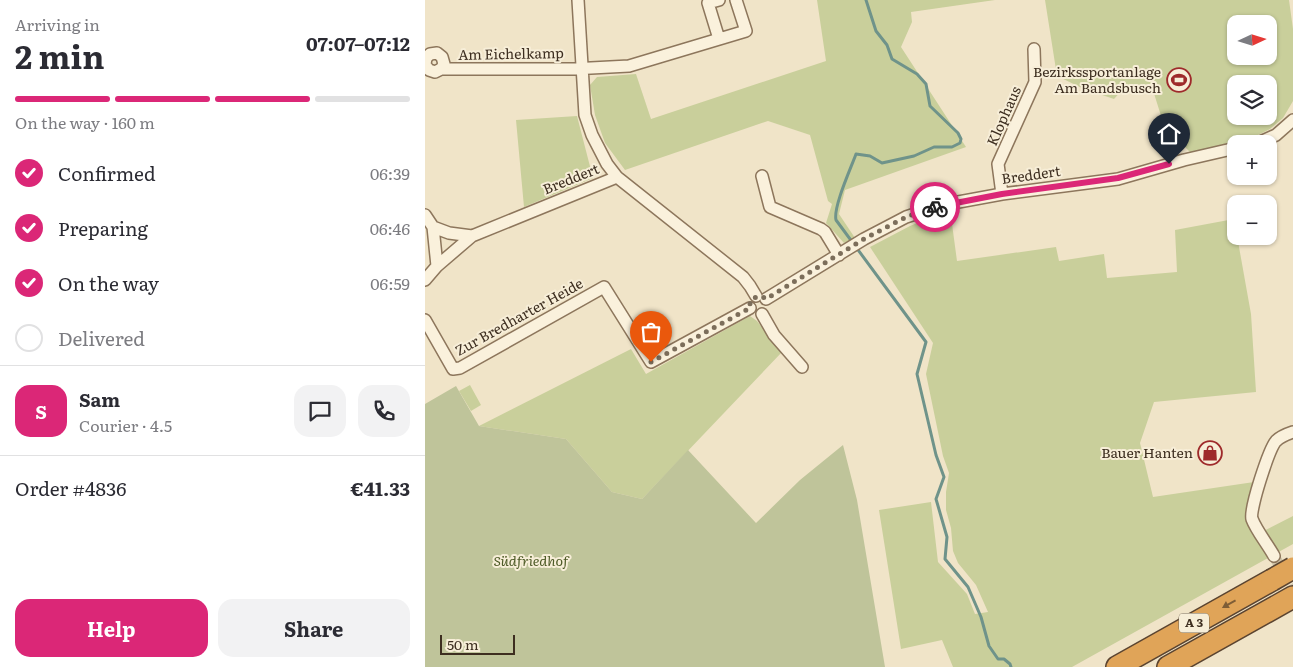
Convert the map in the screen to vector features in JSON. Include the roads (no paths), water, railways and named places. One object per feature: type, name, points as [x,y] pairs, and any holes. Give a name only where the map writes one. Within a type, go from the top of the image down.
[{"type":"highway","name":"A 3","points":[[1117,667],[1293,568]]},
{"type":"highway","name":"A 3","points":[[1168,667],[1288,599]]},
{"type":"street","name":"Am Eichelkamp","points":[[579,0],[585,115],[596,143],[607,164],[617,177]]},
{"type":"street","points":[[719,0],[708,3],[719,38]]},
{"type":"street","name":"Am Eichelkamp","points":[[441,70],[444,64],[442,57],[437,53],[430,54],[426,58],[425,64],[429,70],[435,72],[441,70],[629,66],[746,30],[736,0]]},
{"type":"street","name":"Klophaus","points":[[1002,194],[998,164],[1035,82],[1034,48]]},
{"type":"street","points":[[1276,135],[1293,120]]},
{"type":"street","name":"Breddert","points":[[472,236],[617,177],[739,274],[761,298],[906,217],[942,205],[1002,194],[1118,178],[1227,150]]},
{"type":"street","points":[[762,176],[770,207],[821,229],[825,232],[839,255]]},
{"type":"street","points":[[425,216],[433,227],[437,266]]},
{"type":"street","points":[[433,227],[449,233],[472,236]]},
{"type":"street","points":[[425,280],[437,266],[472,236]]},
{"type":"street","name":"Zur Bredharter Heide","points":[[425,320],[453,369],[460,368],[604,287],[651,362],[750,308]]},
{"type":"street","points":[[761,298],[768,308],[762,314],[755,314],[750,308],[751,300],[761,298]]},
{"type":"street","points":[[762,314],[774,335],[802,367]]},
{"type":"street","points":[[1275,556],[1251,518],[1253,500],[1270,451],[1276,440],[1285,434],[1293,432]]},
{"type":"waterway","points":[[866,0],[876,31],[887,45],[892,59],[917,74],[926,84],[930,106],[958,133],[961,139],[960,143],[952,147],[934,147],[914,156],[882,163],[870,156],[856,154],[837,206],[836,220],[926,342],[917,374],[936,455],[944,477],[936,499],[947,537],[945,559],[968,587],[981,617],[989,646],[998,659],[1004,659],[1011,667]]},
{"type":"tunnel","points":[[1274,556],[1293,589]]},
{"type":"place","name":"Bezirkssportanlage Am Bandsbusch","points":[[1179,80]]},
{"type":"place","name":"Bauer Hanten","points":[[1210,453]]},
{"type":"park label","name":"Südfriedhof","points":[[531,561]]}]
